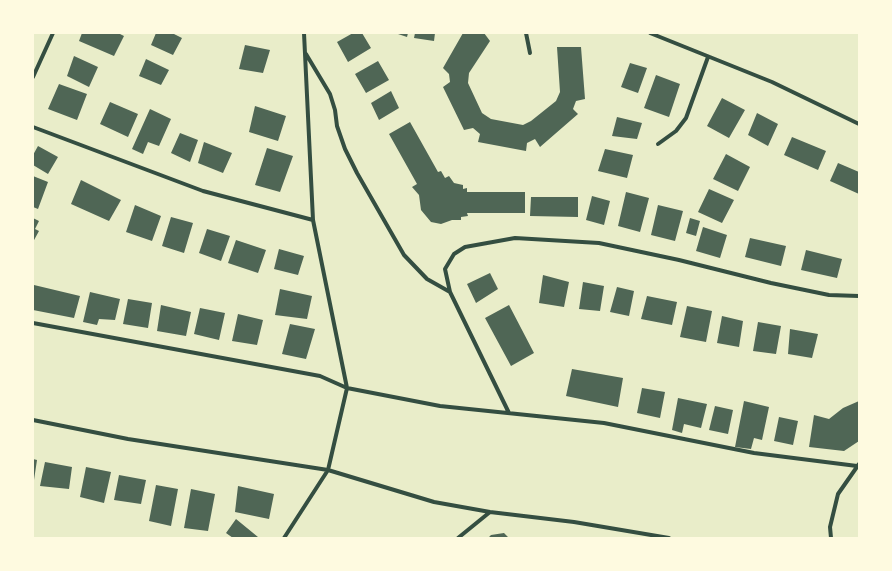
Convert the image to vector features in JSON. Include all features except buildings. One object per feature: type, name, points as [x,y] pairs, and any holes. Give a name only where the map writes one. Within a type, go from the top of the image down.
[{"type":"street","points":[[33,77],[52,33]]},
{"type":"street","points":[[284,538],[328,470],[347,388],[312,220],[304,33]]},
{"type":"street","points":[[526,33],[530,53]]},
{"type":"street","points":[[650,33],[772,82],[859,124]]},
{"type":"street","points":[[304,52],[330,94],[335,110],[337,126],[345,149],[404,255],[427,279],[450,292]]},
{"type":"street","points":[[658,144],[676,131],[686,118],[708,57]]},
{"type":"street","points":[[33,127],[203,192],[312,220]]},
{"type":"street","points":[[509,412],[450,292],[445,269],[454,254],[465,247],[515,238],[599,243],[829,295],[859,296]]},
{"type":"street","points":[[33,323],[320,376],[347,388],[440,406],[604,423],[754,453],[858,465],[838,494],[830,526],[831,538]]},
{"type":"street","points":[[33,420],[128,439],[328,470],[434,502],[490,512],[574,522],[670,538]]},
{"type":"street","points":[[458,538],[490,512]]}]
